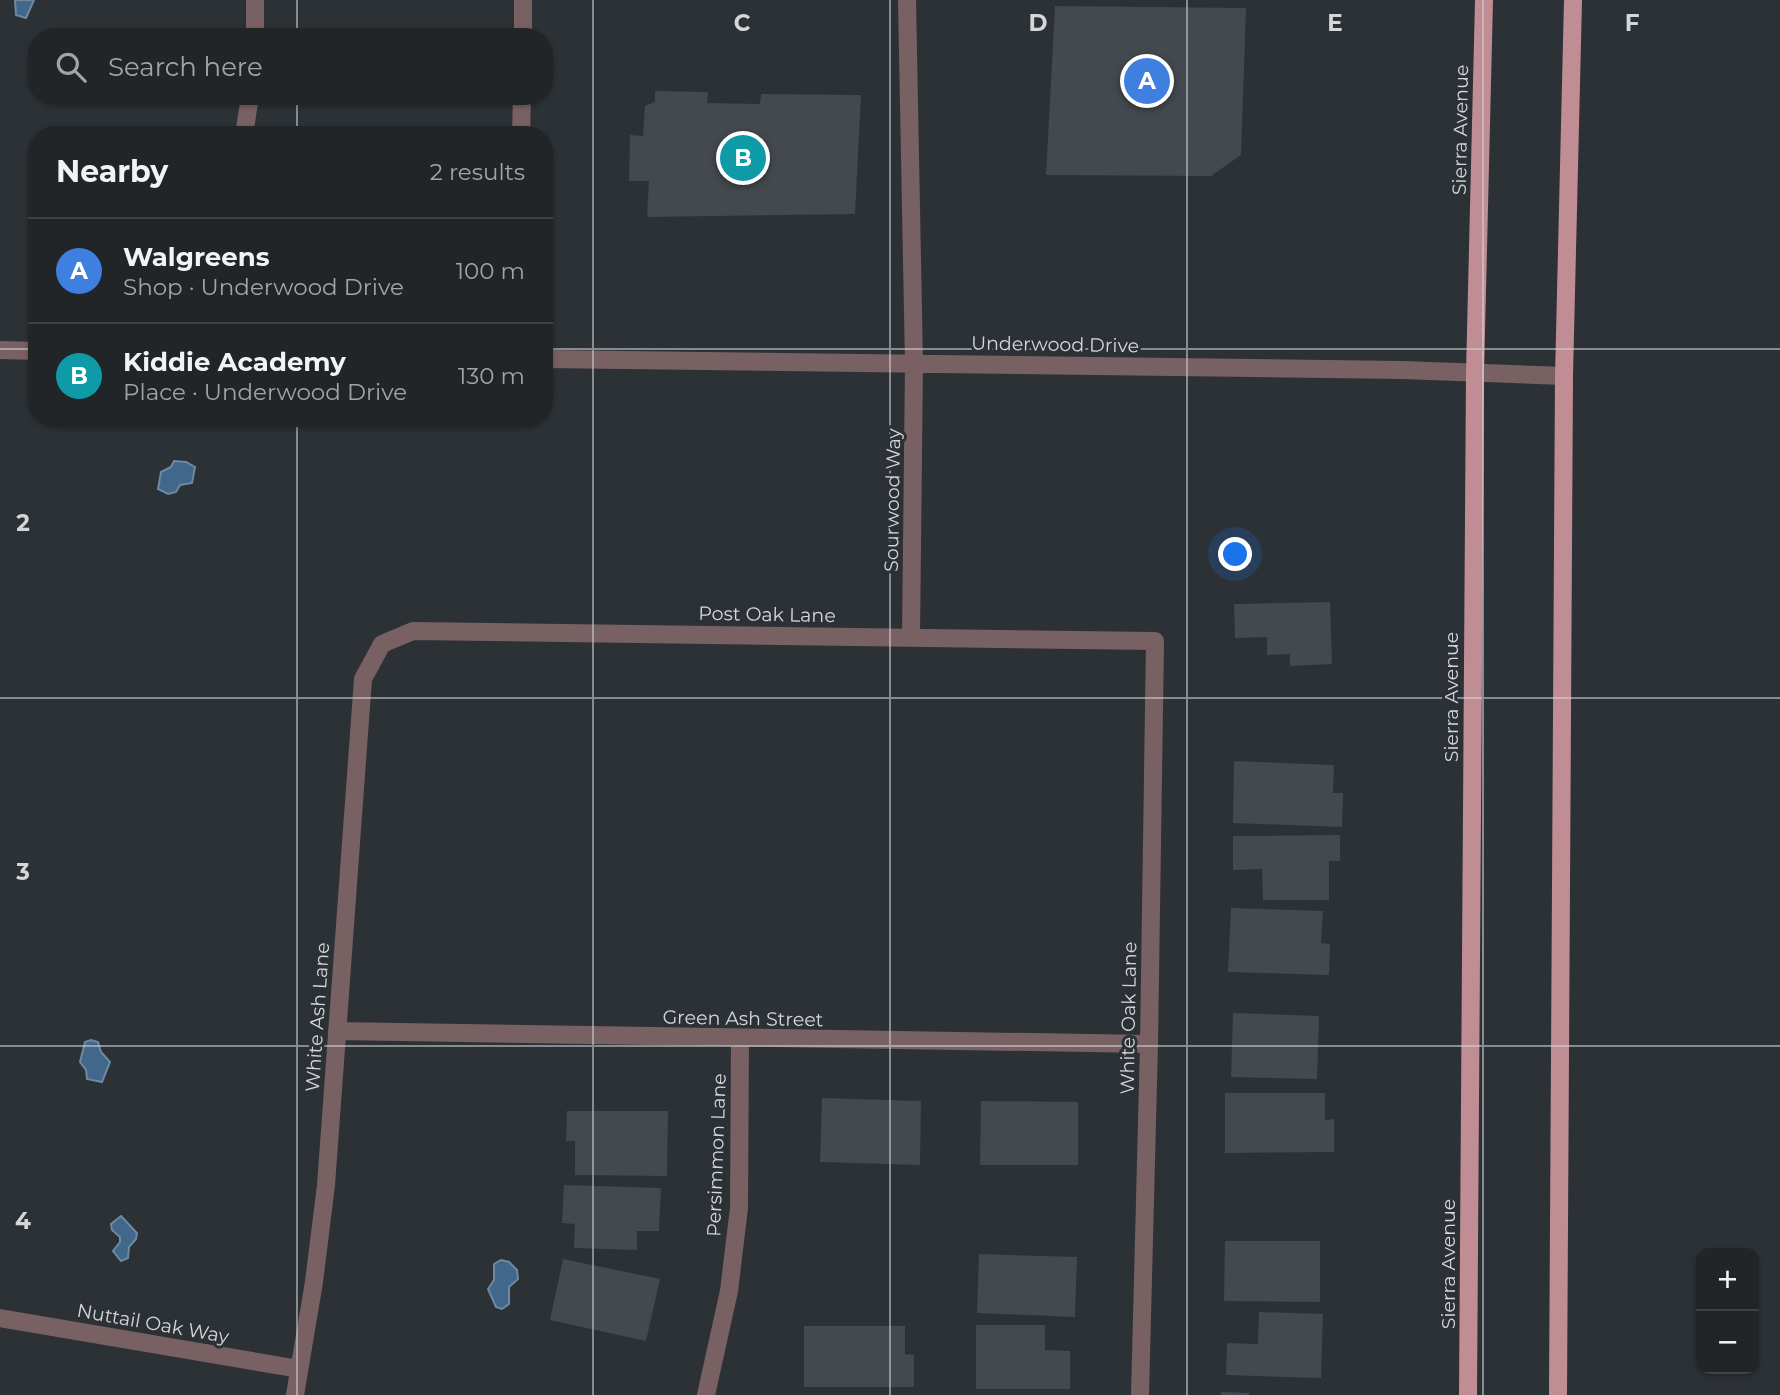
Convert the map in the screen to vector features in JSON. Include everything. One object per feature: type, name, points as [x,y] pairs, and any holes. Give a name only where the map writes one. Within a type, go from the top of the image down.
[{"type":"main road","name":"Sierra Avenue","points":[[1468,1395],[1475,373],[1484,0]]},
{"type":"main road","points":[[1564,0],[1573,29]]},
{"type":"main road","points":[[1558,1395],[1564,376],[1573,0]]},
{"type":"street","points":[[255,0],[255,28]]},
{"type":"street","points":[[523,0],[523,28]]},
{"type":"street","name":"Sourwood Way","points":[[907,0],[914,364],[911,637]]},
{"type":"street","points":[[245,126],[249,105]]},
{"type":"street","points":[[521,126],[522,105]]},
{"type":"street","points":[[0,350],[28,351]]},
{"type":"street","name":"Underwood Drive","points":[[553,359],[1564,376]]},
{"type":"street","name":"Post Oak Lane","points":[[382,644],[413,631],[1155,641]]},
{"type":"street","name":"White Oak Lane","points":[[1140,1395],[1155,641]]},
{"type":"street","name":"White Ash Lane","points":[[295,1395],[320,1244],[363,679],[382,644]]},
{"type":"street","name":"Green Ash Street","points":[[337,1031],[1149,1044]]},
{"type":"street","name":"Persimmon Lane","points":[[706,1395],[729,1292],[739,1208],[740,1039]]},
{"type":"street","name":"Nuttail Oak Way","points":[[0,1318],[299,1369]]},
{"type":"water","points":[[15,0],[34,0],[26,18],[16,15]]},
{"type":"water","points":[[174,461],[186,462],[195,467],[192,483],[180,485],[176,492],[168,494],[158,489],[161,472],[171,467]]},
{"type":"water","points":[[85,1042],[98,1042],[101,1052],[110,1062],[102,1082],[87,1079],[86,1070],[80,1062]]},
{"type":"water","points":[[121,1216],[137,1233],[136,1239],[129,1247],[128,1258],[121,1261],[113,1251],[120,1242],[120,1237],[112,1230],[111,1224]]},
{"type":"water","points":[[501,1260],[509,1262],[517,1270],[518,1279],[509,1287],[509,1304],[502,1309],[496,1307],[488,1289],[494,1280],[494,1264]]},
{"type":"building","points":[[1055,6],[1246,8],[1241,155],[1211,176],[1046,175]]},
{"type":"building","points":[[655,91],[708,92],[707,103],[760,104],[761,94],[861,95],[855,214],[647,217],[649,181],[629,181],[630,135],[643,136],[645,106],[655,102]]},
{"type":"building","points":[[1330,602],[1332,664],[1290,666],[1290,654],[1267,655],[1267,637],[1235,638],[1234,604]]},
{"type":"building","points":[[1234,761],[1334,765],[1333,793],[1343,793],[1342,827],[1233,823]]},
{"type":"building","points":[[1340,835],[1340,861],[1329,861],[1329,900],[1263,900],[1262,869],[1233,870],[1233,836]]},
{"type":"building","points":[[1231,908],[1323,911],[1321,943],[1330,944],[1329,975],[1228,972]]},
{"type":"building","points":[[1233,1013],[1319,1016],[1317,1079],[1231,1077]]},
{"type":"building","points":[[1225,1093],[1325,1093],[1325,1120],[1334,1119],[1334,1152],[1225,1153]]},
{"type":"building","points":[[822,1098],[921,1101],[920,1165],[820,1162]]},
{"type":"building","points":[[981,1101],[1078,1102],[1078,1165],[980,1165]]},
{"type":"building","points":[[567,1111],[668,1111],[667,1176],[575,1175],[575,1141],[566,1141]]},
{"type":"building","points":[[564,1185],[661,1188],[659,1231],[637,1231],[637,1250],[574,1248],[575,1224],[562,1223]]},
{"type":"building","points":[[1225,1241],[1320,1241],[1320,1302],[1224,1301]]},
{"type":"building","points":[[979,1254],[1077,1257],[1075,1317],[977,1313]]},
{"type":"building","points":[[563,1259],[660,1279],[646,1341],[550,1320]]},
{"type":"building","points":[[1259,1312],[1323,1314],[1321,1378],[1226,1375],[1227,1343],[1258,1344]]},
{"type":"building","points":[[976,1325],[1045,1325],[1045,1350],[1070,1351],[1070,1389],[976,1389]]},
{"type":"building","points":[[804,1326],[905,1326],[905,1354],[914,1355],[914,1387],[804,1387]]},
{"type":"building","points":[[1221,1392],[1249,1393],[1249,1395],[1221,1395]]},
{"type":"place","name":"Walgreens","points":[[1147,81]]},
{"type":"place","name":"Kiddie Academy","points":[[743,158]]}]
